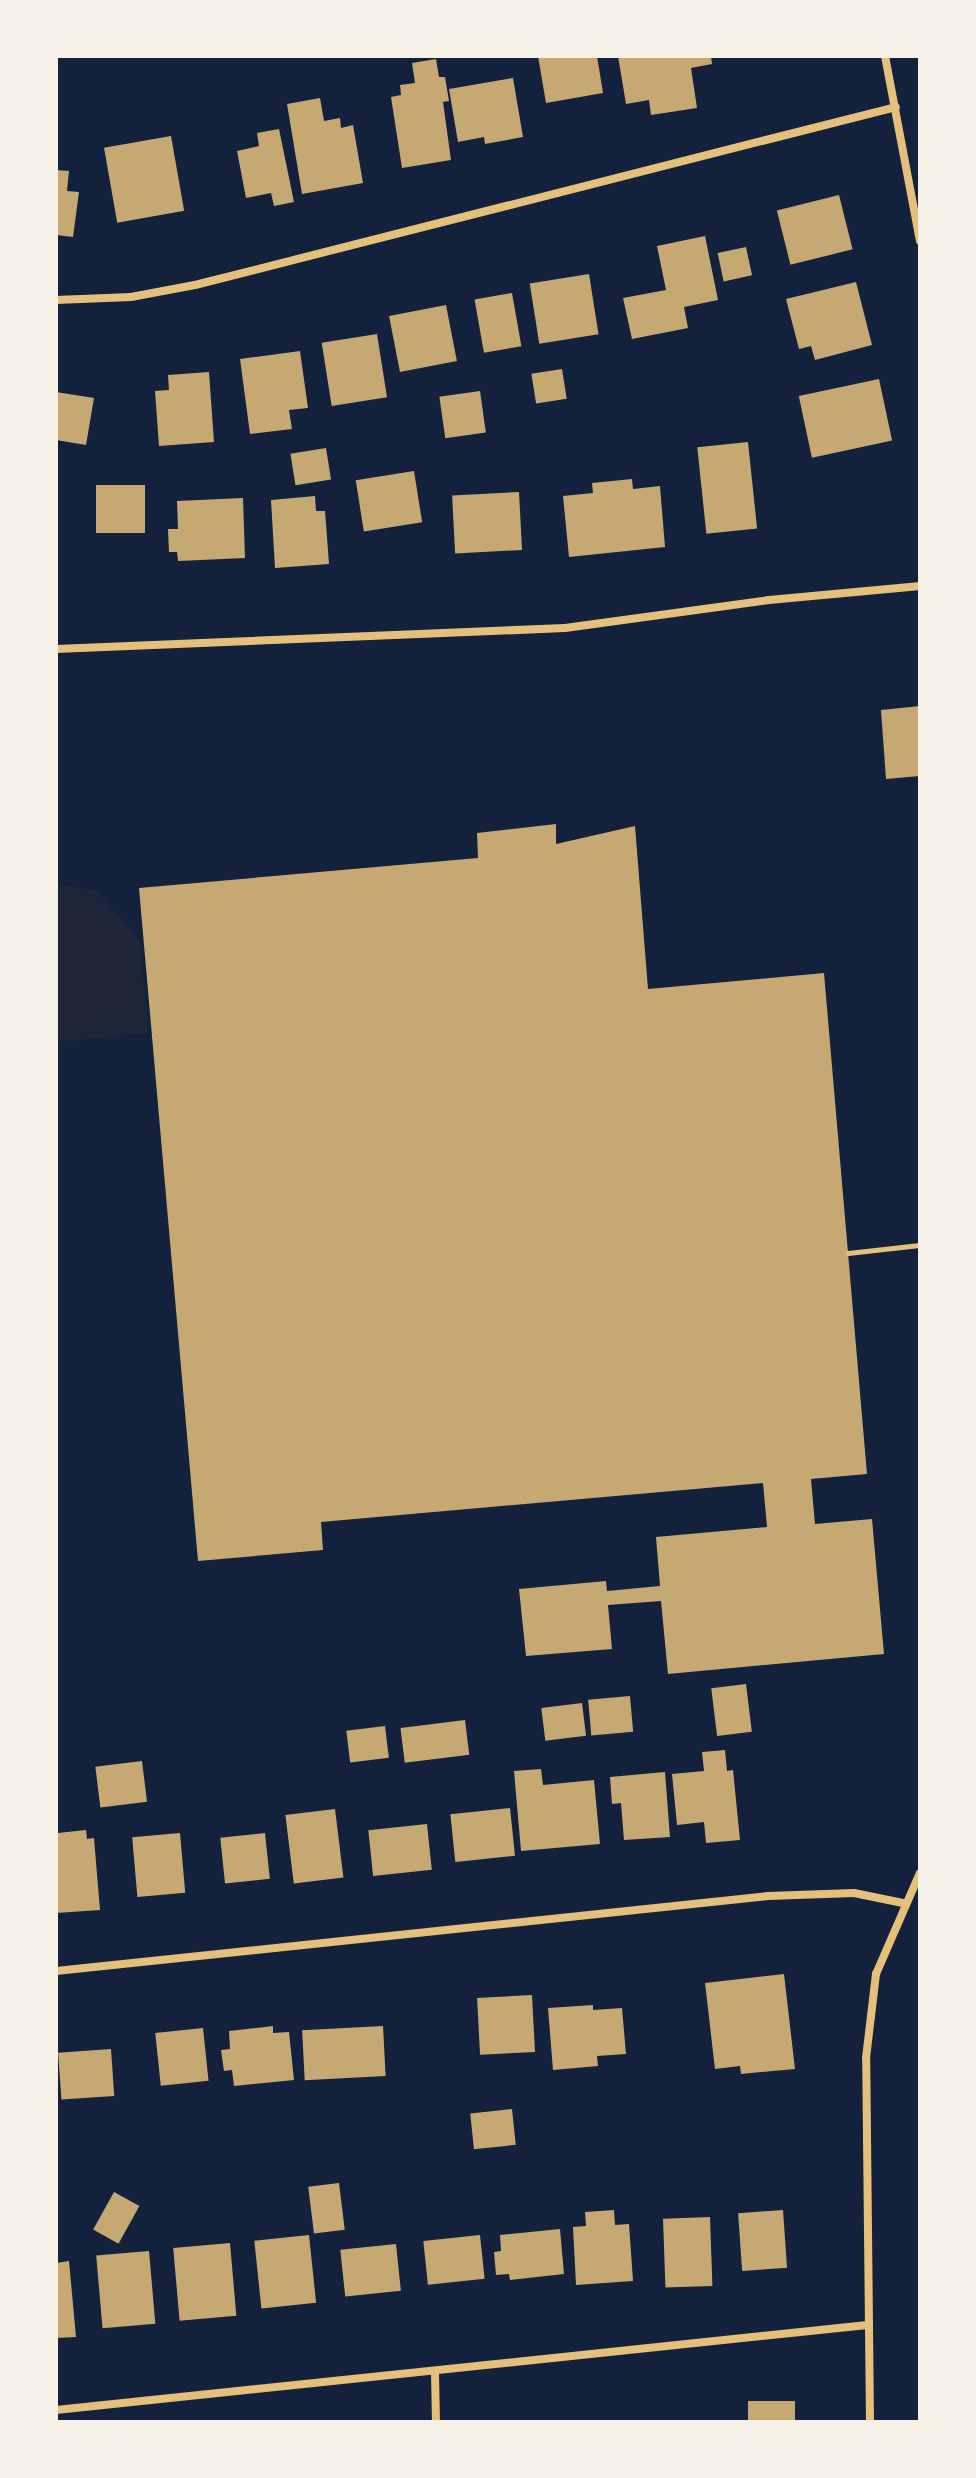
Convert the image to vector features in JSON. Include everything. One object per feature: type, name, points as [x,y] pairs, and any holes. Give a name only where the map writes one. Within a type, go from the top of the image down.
[{"type":"street","points":[[885,56],[920,241]]},
{"type":"street","points":[[56,300],[131,297],[195,285],[896,107]]},
{"type":"street","points":[[56,649],[565,628],[769,600],[920,586]]},
{"type":"street","points":[[870,2422],[866,2058],[876,1974],[903,1903],[920,1873]]},
{"type":"street","points":[[56,1971],[768,1896],[854,1893],[903,1903]]},
{"type":"street","points":[[56,2410],[868,2325]]},
{"type":"street","points":[[435,2372],[436,2422]]},
{"type":"path","points":[[848,1253],[920,1245]]},
{"type":"shaded area","points":[[56,883],[97,891],[140,941],[148,1033],[56,1042]]},
{"type":"building","points":[[538,56],[597,56],[603,93],[546,103]]},
{"type":"building","points":[[618,56],[711,56],[712,64],[691,68],[697,108],[651,115],[649,100],[626,104]]},
{"type":"building","points":[[436,59],[439,77],[445,77],[449,101],[443,102],[451,160],[402,168],[391,97],[401,95],[400,85],[415,83],[412,63]]},
{"type":"building","points":[[513,78],[523,137],[485,144],[484,137],[458,142],[449,89]]},
{"type":"building","points":[[320,98],[324,121],[340,118],[341,128],[353,125],[363,183],[302,194],[287,104]]},
{"type":"building","points":[[279,129],[294,202],[274,206],[271,193],[246,198],[237,151],[259,146],[257,133]]},
{"type":"building","points":[[171,136],[184,211],[117,223],[104,148]]},
{"type":"building","points":[[56,170],[69,171],[67,191],[79,192],[73,237],[56,235]]},
{"type":"building","points":[[839,195],[853,249],[790,265],[777,210]]},
{"type":"building","points":[[705,236],[718,300],[684,307],[688,328],[632,339],[623,298],[666,290],[657,246]]},
{"type":"building","points":[[746,247],[752,275],[724,281],[718,253]]},
{"type":"building","points":[[589,274],[599,334],[539,344],[530,283]]},
{"type":"building","points":[[856,282],[872,345],[815,360],[811,346],[799,349],[786,299]]},
{"type":"building","points":[[512,293],[521,346],[484,353],[475,300]]},
{"type":"building","points":[[446,305],[457,361],[400,372],[389,316]]},
{"type":"building","points":[[377,334],[387,397],[332,406],[322,343]]},
{"type":"building","points":[[300,351],[308,408],[289,410],[292,429],[250,434],[240,359]]},
{"type":"building","points":[[562,369],[567,399],[536,403],[531,374]]},
{"type":"building","points":[[209,372],[214,442],[159,446],[155,391],[169,390],[168,375]]},
{"type":"building","points":[[879,379],[892,441],[812,458],[799,396]]},
{"type":"building","points":[[480,391],[486,433],[445,438],[439,397]]},
{"type":"building","points":[[56,392],[94,398],[86,445],[56,440]]},
{"type":"building","points":[[748,442],[757,529],[706,534],[697,447]]},
{"type":"building","points":[[326,448],[331,480],[295,485],[290,454]]},
{"type":"building","points":[[414,471],[422,522],[364,532],[356,480]]},
{"type":"building","points":[[632,479],[633,489],[660,486],[665,547],[569,557],[563,496],[593,493],[592,483]]},
{"type":"building","points":[[96,485],[145,485],[145,533],[96,533]]},
{"type":"building","points":[[519,492],[522,550],[455,553],[452,496]]},
{"type":"building","points":[[315,496],[316,511],[325,511],[329,564],[275,568],[271,500]]},
{"type":"building","points":[[243,498],[245,558],[178,561],[177,552],[169,552],[168,529],[178,529],[177,501]]},
{"type":"building","points":[[920,706],[920,776],[886,779],[881,710]]},
{"type":"building","points":[[556,824],[556,844],[635,826],[648,989],[824,973],[867,1474],[811,1479],[815,1524],[872,1519],[884,1654],[668,1674],[661,1601],[608,1605],[612,1649],[526,1656],[519,1589],[606,1581],[607,1591],[660,1586],[656,1537],[767,1527],[763,1483],[321,1522],[323,1550],[198,1561],[139,888],[478,858],[477,833]]},
{"type":"building","points":[[746,1684],[752,1732],[717,1736],[711,1688]]},
{"type":"building","points":[[630,1696],[633,1732],[591,1736],[588,1700]]},
{"type":"building","points":[[582,1703],[586,1736],[545,1741],[541,1708]]},
{"type":"building","points":[[465,1720],[469,1755],[405,1763],[400,1728]]},
{"type":"building","points":[[385,1726],[389,1758],[350,1763],[346,1731]]},
{"type":"building","points":[[725,1750],[727,1771],[733,1770],[740,1840],[706,1843],[704,1822],[677,1825],[672,1774],[704,1771],[702,1752]]},
{"type":"building","points":[[142,1761],[147,1802],[100,1807],[95,1767]]},
{"type":"building","points":[[541,1769],[543,1785],[594,1780],[600,1844],[521,1851],[514,1771]]},
{"type":"building","points":[[665,1772],[670,1837],[624,1840],[621,1803],[612,1804],[610,1777]]},
{"type":"building","points":[[510,1808],[515,1856],[455,1862],[450,1814]]},
{"type":"building","points":[[335,1809],[343,1877],[294,1884],[285,1815]]},
{"type":"building","points":[[427,1824],[432,1870],[373,1876],[368,1830]]},
{"type":"building","points":[[86,1830],[87,1839],[94,1838],[100,1910],[56,1913],[58,1833]]},
{"type":"building","points":[[180,1833],[185,1893],[137,1897],[132,1837]]},
{"type":"building","points":[[265,1833],[270,1879],[225,1883],[220,1838]]},
{"type":"building","points":[[784,1974],[795,2069],[741,2074],[740,2066],[715,2069],[705,1983]]},
{"type":"building","points":[[532,1995],[535,2052],[480,2055],[477,1998]]},
{"type":"building","points":[[593,2005],[593,2010],[622,2008],[626,2054],[597,2056],[598,2066],[553,2070],[548,2008]]},
{"type":"building","points":[[273,2026],[273,2033],[289,2032],[294,2080],[234,2086],[232,2070],[224,2071],[221,2050],[230,2049],[229,2031]]},
{"type":"building","points":[[383,2026],[386,2076],[305,2080],[302,2030]]},
{"type":"building","points":[[203,2028],[209,2081],[161,2086],[155,2033]]},
{"type":"building","points":[[111,2049],[114,2096],[61,2100],[58,2053]]},
{"type":"building","points":[[512,2109],[516,2145],[474,2149],[470,2113]]},
{"type":"building","points":[[339,2183],[345,2230],[314,2233],[308,2187]]},
{"type":"building","points":[[114,2192],[139,2206],[119,2244],[93,2230]]},
{"type":"building","points":[[614,2210],[615,2225],[629,2224],[633,2281],[576,2285],[573,2227],[586,2226],[585,2212]]},
{"type":"building","points":[[783,2210],[787,2268],[742,2271],[738,2213]]},
{"type":"building","points":[[710,2217],[712,2286],[665,2288],[663,2219]]},
{"type":"building","points":[[560,2229],[564,2274],[510,2280],[509,2274],[496,2275],[494,2252],[501,2251],[500,2235]]},
{"type":"building","points":[[309,2235],[316,2303],[261,2308],[254,2241]]},
{"type":"building","points":[[480,2235],[485,2279],[428,2285],[423,2241]]},
{"type":"building","points":[[230,2243],[236,2316],[180,2321],[173,2248]]},
{"type":"building","points":[[396,2244],[401,2291],[345,2297],[340,2250]]},
{"type":"building","points":[[149,2251],[155,2324],[103,2328],[96,2256]]},
{"type":"building","points":[[69,2261],[76,2337],[56,2338],[56,2263]]},
{"type":"building","points":[[748,2401],[795,2401],[795,2422],[748,2422]]}]
